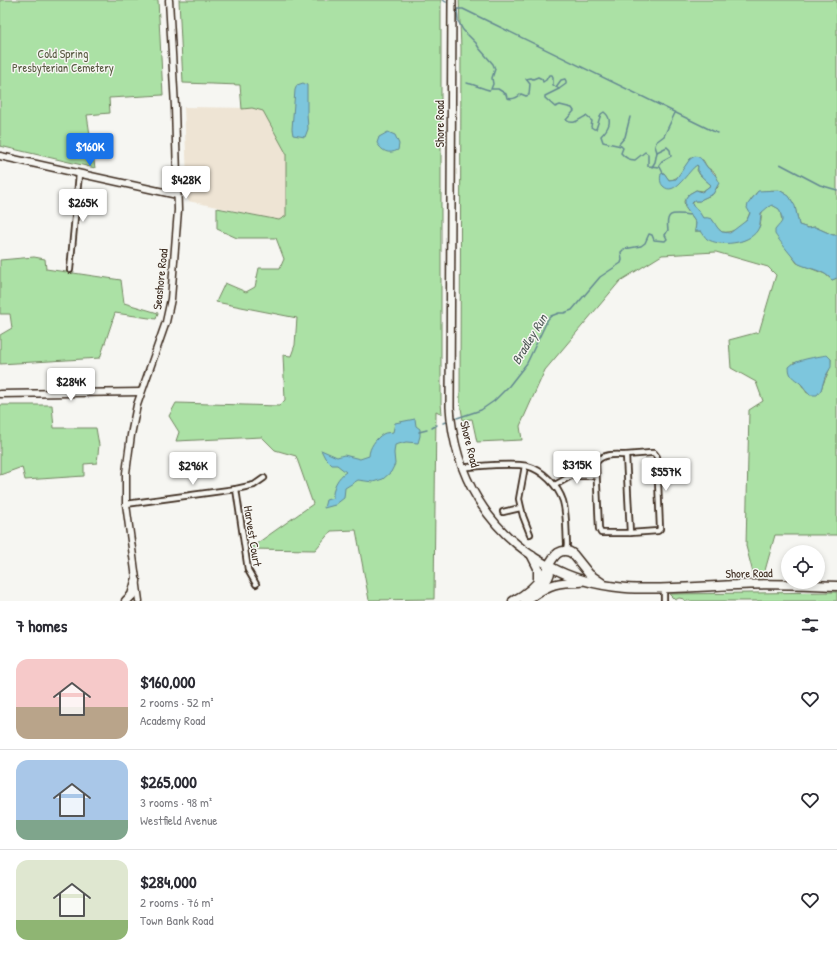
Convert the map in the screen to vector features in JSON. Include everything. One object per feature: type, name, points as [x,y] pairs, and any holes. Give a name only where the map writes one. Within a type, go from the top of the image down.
[{"type":"highway","points":[[513,601],[527,592],[538,582],[558,554],[566,551],[573,554],[589,574],[606,586]]},
{"type":"highway","points":[[532,556],[538,568],[538,582]]},
{"type":"highway","points":[[529,599],[548,578],[550,572],[549,566]]},
{"type":"highway","name":"Shore Road","points":[[549,566],[569,576],[588,582],[606,586],[634,589],[753,584],[837,586]]},
{"type":"highway","points":[[126,601],[132,595],[136,581]]},
{"type":"highway","points":[[529,599],[546,587],[556,583],[588,582]]},
{"type":"main road","name":"Shore Road","points":[[452,0],[450,407],[453,433],[463,468],[476,497],[490,516],[514,542],[532,556],[549,566]]},
{"type":"street","name":"Seashore Road","points":[[139,601],[126,504],[126,473],[131,435],[141,392],[169,311],[171,300],[177,218],[177,195],[169,0]]},
{"type":"street","points":[[0,156],[177,195]]},
{"type":"street","points":[[70,270],[79,174]]},
{"type":"street","points":[[0,394],[141,392]]},
{"type":"street","points":[[654,453],[657,458],[660,529],[658,531],[603,534],[600,532],[596,463],[602,457],[626,454],[654,453]]},
{"type":"street","points":[[626,454],[630,533]]},
{"type":"street","points":[[525,466],[520,508],[530,534]]},
{"type":"street","points":[[463,468],[525,466],[535,469],[540,473],[555,486],[562,498],[567,544],[566,551]]},
{"type":"street","points":[[555,486],[571,476],[596,476]]},
{"type":"street","points":[[126,504],[236,489],[254,485],[264,478]]},
{"type":"street","name":"Harvest Court","points":[[236,489],[248,570],[256,584]]},
{"type":"street","points":[[503,512],[520,508]]},
{"type":"street","points":[[664,588],[664,601]]},
{"type":"shaded area","points":[[184,107],[252,108],[263,111],[286,153],[286,216],[279,220],[188,201]]},
{"type":"green space","name":"Cold Spring Presbyterian Cemetery","points":[[0,0],[158,0],[163,95],[109,98],[110,113],[87,115],[95,168],[0,146]]},
{"type":"green space","points":[[179,0],[441,0],[442,414],[436,411],[434,599],[369,600],[356,530],[331,531],[315,550],[249,549],[313,504],[296,456],[275,450],[262,437],[176,441],[179,432],[169,416],[176,403],[279,406],[285,400],[283,355],[291,356],[295,345],[297,318],[216,302],[225,283],[246,292],[255,287],[259,268],[280,268],[284,259],[276,238],[237,238],[217,229],[217,208],[279,220],[286,216],[286,153],[263,111],[252,108],[242,109],[240,85],[183,83]]},
{"type":"green space","points":[[459,0],[837,0],[837,235],[833,235],[815,227],[808,228],[799,225],[792,201],[788,196],[776,190],[756,193],[750,202],[750,214],[745,222],[730,232],[722,232],[716,227],[712,219],[703,218],[692,205],[694,201],[699,201],[713,194],[718,187],[715,173],[707,167],[703,160],[690,159],[682,172],[673,179],[669,180],[664,173],[664,187],[697,165],[697,170],[700,175],[711,185],[703,191],[696,190],[689,194],[684,201],[685,207],[696,223],[695,231],[701,231],[708,237],[720,242],[736,242],[744,240],[757,230],[760,225],[763,210],[772,205],[780,210],[782,221],[781,241],[797,263],[825,274],[832,280],[837,278],[837,535],[775,535],[764,574],[757,578],[752,577],[753,573],[746,546],[749,410],[763,401],[756,382],[731,368],[729,340],[759,332],[776,275],[768,267],[716,252],[662,255],[620,281],[545,370],[520,426],[522,440],[477,442],[472,419],[463,420],[460,402],[461,48]],"holes":[[[831,359],[831,363],[821,390],[807,393],[801,384],[793,363],[807,360]]]},
{"type":"green space","points":[[34,257],[45,259],[46,269],[121,280],[124,303],[158,313],[156,319],[115,313],[100,358],[0,364],[0,335],[12,328],[10,314],[0,314],[0,260]]},
{"type":"green space","points":[[0,405],[52,405],[54,428],[96,428],[99,445],[97,463],[84,464],[84,476],[25,480],[22,467],[0,475]]},
{"type":"green space","points":[[837,592],[837,601],[685,601],[684,599],[679,598],[675,600],[669,594]]},
{"type":"water","points":[[303,83],[307,85],[308,129],[305,137],[293,135],[292,129],[295,90],[297,85]]},
{"type":"water","points":[[388,132],[395,135],[399,144],[398,150],[388,152],[381,148],[377,143],[379,137]]},
{"type":"water","points":[[695,156],[702,160],[716,176],[719,183],[713,194],[700,201],[694,201],[692,203],[703,218],[710,218],[719,230],[730,233],[747,220],[750,213],[747,208],[748,204],[758,191],[779,190],[789,196],[795,206],[799,225],[808,228],[815,227],[833,235],[837,235],[837,278],[832,280],[821,272],[797,263],[775,234],[775,230],[781,223],[782,219],[779,209],[772,205],[761,213],[760,225],[757,231],[747,239],[734,243],[719,243],[707,239],[701,231],[695,231],[696,223],[685,207],[685,199],[689,194],[696,190],[702,192],[711,185],[698,172],[697,165],[677,186],[672,188],[668,189],[663,186],[660,179],[661,174],[664,173],[669,180],[676,179],[690,159]]},
{"type":"water","points":[[827,355],[831,359],[831,367],[825,377],[821,390],[817,395],[810,395],[790,374],[789,367],[801,360]]},
{"type":"water","points":[[415,419],[416,426],[420,429],[418,443],[406,442],[395,445],[395,464],[391,472],[383,479],[373,482],[358,480],[345,488],[344,498],[335,505],[324,508],[326,500],[333,498],[333,490],[338,480],[346,472],[337,465],[332,465],[325,458],[321,450],[337,457],[344,455],[360,459],[369,456],[375,441],[380,436],[385,433],[393,432],[395,423]]},
{"type":"waterway","points":[[663,173],[660,167],[648,166],[648,154],[645,152],[635,160],[631,160],[621,153],[623,148],[621,146],[603,142],[601,136],[609,124],[609,118],[604,112],[601,114],[596,129],[591,127],[592,121],[586,116],[574,122],[569,122],[566,120],[574,111],[572,108],[560,105],[555,107],[545,98],[545,96],[559,89],[553,85],[552,75],[549,75],[543,82],[542,79],[538,77],[526,79],[530,84],[529,95],[526,96],[521,94],[518,97],[509,99],[507,98],[506,94],[498,89],[491,89],[495,69],[493,64],[463,30],[458,21],[457,9],[463,9],[717,133]]},
{"type":"waterway","points":[[556,87],[561,80],[565,79],[566,84],[559,89]]},
{"type":"waterway","points":[[467,83],[490,90]]},
{"type":"waterway","points":[[657,152],[655,146],[656,142],[664,136],[675,113]]},
{"type":"waterway","points":[[619,144],[625,137],[630,117]]},
{"type":"waterway","points":[[652,167],[655,162],[657,152],[667,147],[670,150],[671,156],[662,161],[659,165]]},
{"type":"waterway","points":[[780,164],[820,185],[837,190]]},
{"type":"waterway","name":"Bradley Run","points":[[457,418],[481,410],[494,401],[509,386],[527,363],[548,319],[551,316],[572,310],[600,277],[621,263],[621,252],[624,249],[641,246],[645,243],[649,234],[652,235],[654,240],[665,241],[667,239],[665,235],[668,230],[667,223],[670,216],[672,214],[691,215]]},
{"type":"waterway","name":"Bradley Run","points":[[443,423],[447,422]]},
{"type":"waterway","name":"Bradley Run","points":[[432,428],[437,425]]},
{"type":"waterway","name":"Bradley Run","points":[[419,432],[427,430]]}]
